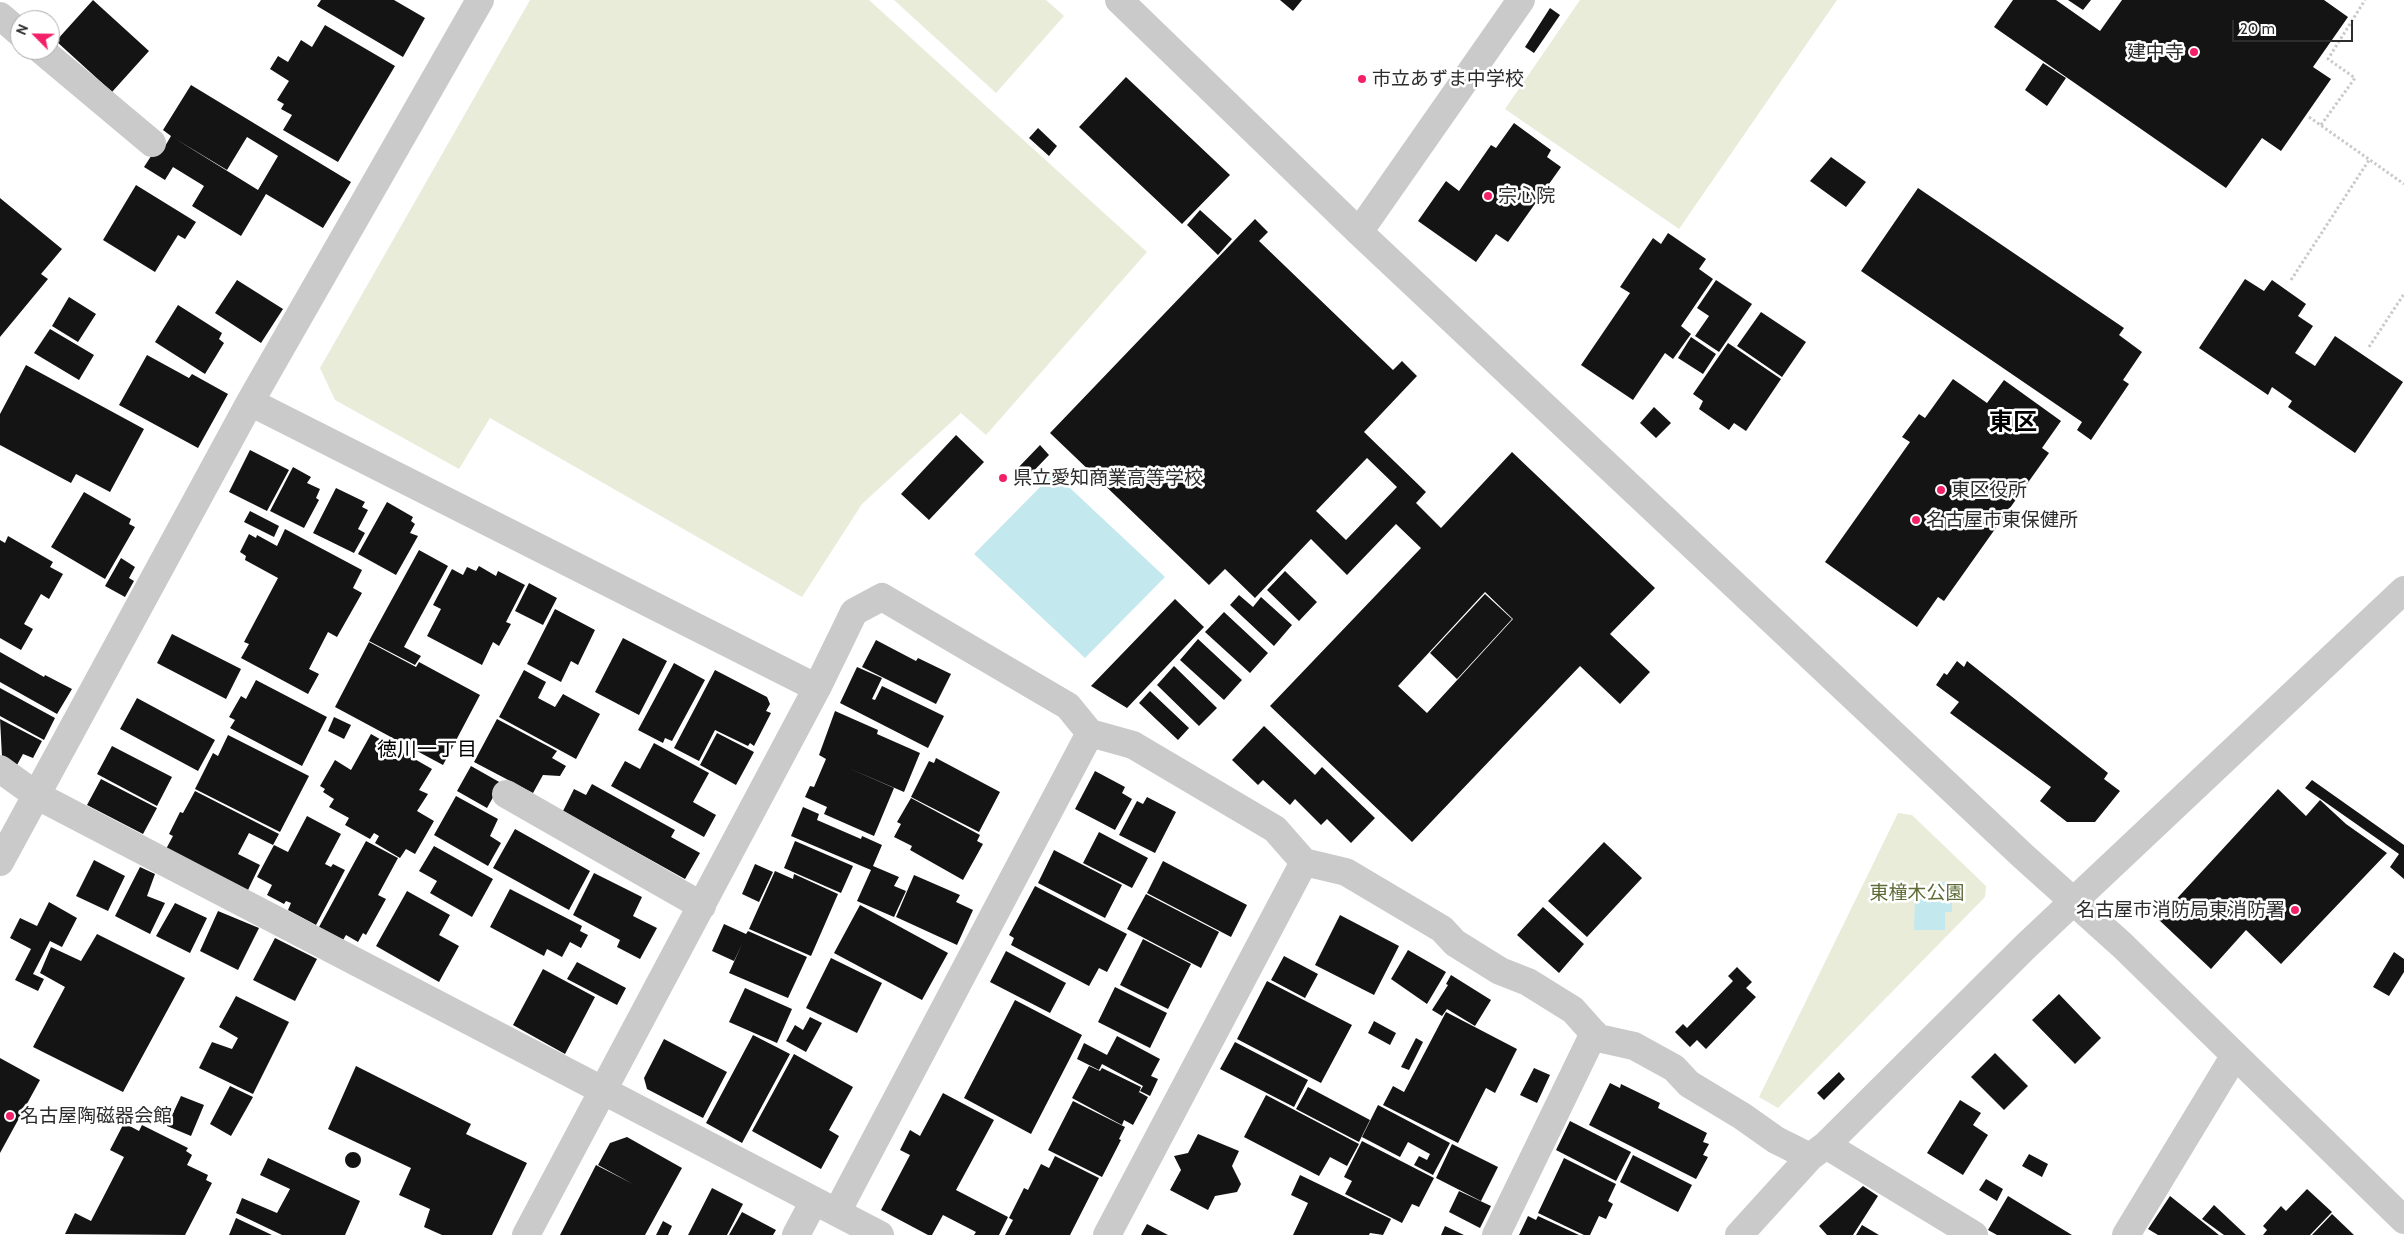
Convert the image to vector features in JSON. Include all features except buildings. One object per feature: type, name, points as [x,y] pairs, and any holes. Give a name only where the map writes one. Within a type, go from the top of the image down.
[{"type":"street","points":[[0,862],[250,402],[480,0]]},
{"type":"street","points":[[1120,0],[1359,232],[2074,903],[2122,945],[2404,1220]]},
{"type":"street","points":[[1359,232],[1521,0]]},
{"type":"street","points":[[0,16],[10,24]]},
{"type":"street","points":[[53,60],[152,143]]},
{"type":"street","points":[[250,402],[818,688]]},
{"type":"street","points":[[1739,1235],[1818,1151],[2026,946],[2074,903],[2404,590]]},
{"type":"street","points":[[526,1235],[818,688],[854,612],[882,597],[1068,706],[1090,733],[1133,745],[1274,829],[1304,862],[1346,872],[1442,929],[1455,943],[1500,971],[1528,982],[1574,1010],[1598,1038],[1634,1046],[1674,1068],[1689,1084],[1742,1116],[1776,1140],[1818,1151],[1974,1235]]},
{"type":"street","points":[[796,1235],[825,1207],[1090,733]]},
{"type":"street","points":[[0,768],[36,795],[880,1235]]},
{"type":"street","points":[[506,794],[702,906]]},
{"type":"street","points":[[1107,1235],[1304,862]]},
{"type":"street","points":[[1496,1235],[1594,1033]]},
{"type":"street","points":[[2126,1235],[2236,1055]]},
{"type":"path","points":[[2321,125],[2355,78],[2328,59],[2365,0]]},
{"type":"path","points":[[2309,117],[2404,184]]},
{"type":"path","points":[[2291,280],[2369,160]]},
{"type":"path","points":[[2368,347],[2404,294]]},
{"type":"green space","points":[[530,0],[869,0],[1147,252],[986,435],[961,413],[862,504],[802,597],[490,418],[459,469],[335,400],[320,368]]},
{"type":"green space","points":[[894,0],[1046,0],[1064,16],[996,93]]},
{"type":"green space","points":[[1580,0],[1837,0],[1679,229],[1505,109]]},
{"type":"green space","name":"東橦木公園","points":[[1898,813],[1912,815],[1986,886],[1985,897],[1778,1108],[1759,1097]]},
{"type":"water","points":[[1054,473],[1165,577],[1085,658],[974,554]]},
{"type":"water","points":[[1931,882],[1952,882],[1952,912],[1945,912],[1945,930],[1914,930],[1915,898],[1931,898]]},
{"type":"place","name":"建中寺","points":[[2194,52]]},
{"type":"place","name":"市立あずま中学校","points":[[1362,79]]},
{"type":"place","name":"宗心院","points":[[1488,196]]},
{"type":"place","name":"県立愛知商業高等学校","points":[[1003,478]]},
{"type":"place","name":"東区役所","points":[[1941,490]]},
{"type":"place","name":"名古屋市東保健所","points":[[1916,520]]},
{"type":"place","name":"名古屋市消防局東消防署","points":[[2295,910]]},
{"type":"place","name":"名古屋陶磁器会館","points":[[10,1116]]},
{"type":"district","name":"東区","points":[[2013,423]]},
{"type":"district","name":"徳川一丁目","points":[[427,750]]}]
